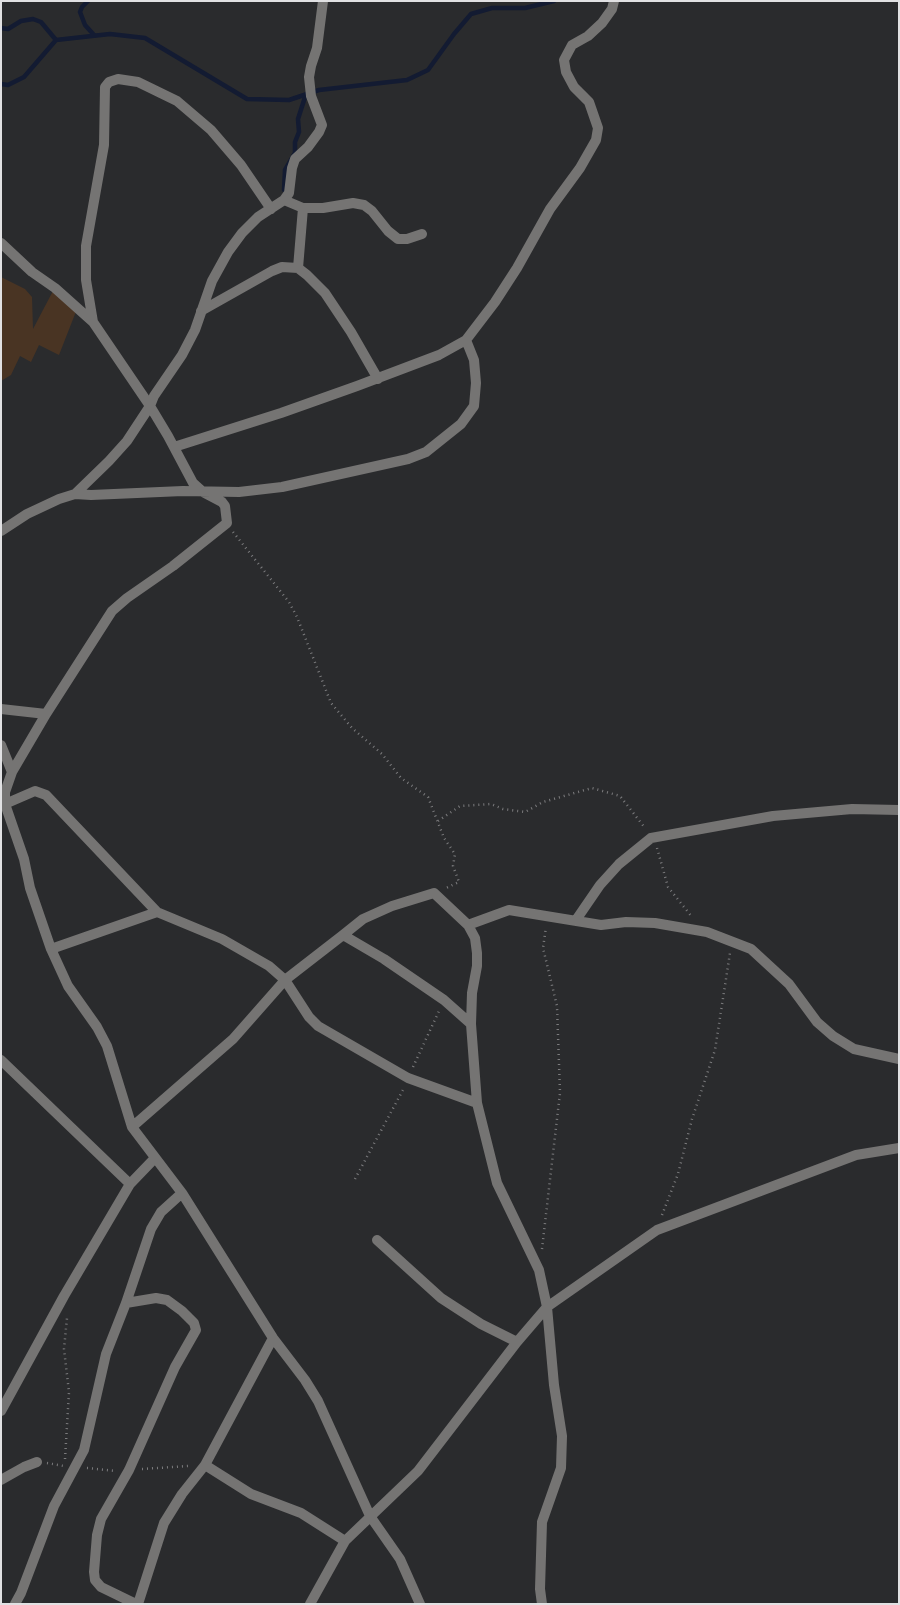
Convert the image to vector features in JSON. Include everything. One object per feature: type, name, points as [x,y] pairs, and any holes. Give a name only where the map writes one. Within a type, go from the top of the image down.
[{"type":"street","points":[[75,494],[121,448],[150,406],[154,396],[182,355],[195,330],[212,280],[228,252],[242,233],[258,217],[284,200],[289,193],[295,159],[315,139],[322,125],[311,96],[308,77],[317,48],[323,1]]},
{"type":"street","points":[[174,447],[281,413],[378,378],[439,354],[466,340],[495,302],[517,268],[550,209],[580,168],[596,140],[598,128],[589,102],[574,87],[566,72],[564,60],[572,45],[588,36],[602,23],[612,9],[614,1]]},
{"type":"street","points":[[93,322],[86,280],[86,246],[104,145],[105,87],[109,82],[118,79],[138,82],[177,101],[212,130],[271,208]]},
{"type":"street","points":[[284,200],[303,208],[323,208],[353,203],[364,205],[398,239],[407,239],[422,234]]},
{"type":"street","points":[[298,268],[303,208]]},
{"type":"street","points":[[1,242],[32,272],[55,288],[93,322],[150,406],[193,483],[225,506],[227,523],[112,611],[46,714],[12,772],[5,792],[5,804],[24,860],[30,888],[51,949],[68,986],[97,1027],[106,1046],[132,1126],[182,1193],[272,1338],[305,1380],[318,1401],[370,1516],[400,1559],[420,1604]]},
{"type":"street","points":[[201,311],[272,271],[282,267],[298,268],[324,293],[351,332],[378,378]]},
{"type":"street","points":[[1,531],[26,514],[75,494],[183,491],[239,492],[282,487],[408,460],[426,452],[461,424],[474,406],[476,383],[474,360],[466,340]]},
{"type":"street","points":[[1,709],[46,714]]},
{"type":"street","points":[[1,745],[12,772]]},
{"type":"street","points":[[5,804],[35,792],[46,795],[157,912],[222,939],[269,966],[285,980],[309,1017],[318,1026],[408,1078],[477,1103]]},
{"type":"street","points":[[576,920],[600,885],[619,864],[651,838],[773,816],[852,809],[899,810]]},
{"type":"street","points":[[132,1126],[233,1039],[285,980],[363,919],[392,906],[434,893],[468,925],[475,938],[477,953],[477,966],[472,993],[471,1024],[477,1103],[497,1183],[539,1270],[547,1307],[554,1386],[562,1436],[561,1468],[542,1522],[540,1589],[542,1604]]},
{"type":"street","points":[[468,925],[509,910],[532,912],[601,925],[626,922],[655,923],[707,932],[751,949],[789,984],[817,1022],[833,1036],[854,1049],[899,1059]]},
{"type":"street","points":[[51,949],[157,912]]},
{"type":"street","points":[[342,935],[384,959],[444,1000],[471,1024]]},
{"type":"street","points":[[1,1060],[130,1184]]},
{"type":"street","points":[[310,1604],[345,1541],[418,1471],[517,1342],[547,1307],[657,1230],[856,1154],[899,1148]]},
{"type":"street","points":[[1,1411],[64,1296],[130,1184],[155,1158]]},
{"type":"street","points":[[15,1604],[21,1593],[54,1506],[84,1450],[106,1354],[126,1303],[151,1229],[161,1212],[182,1193]]},
{"type":"street","points":[[377,1240],[441,1298],[481,1324],[517,1342]]},
{"type":"street","points":[[126,1303],[156,1298],[167,1300],[182,1310],[194,1323],[196,1330],[174,1367],[129,1470],[101,1520],[97,1535],[95,1580],[101,1587],[137,1604],[164,1523],[182,1494],[205,1465],[272,1338]]},
{"type":"street","points":[[1,1480],[37,1462]]},
{"type":"street","points":[[205,1465],[250,1494],[301,1513],[345,1541]]},
{"type":"path","points":[[227,523],[289,602],[297,617],[331,704],[352,728],[382,754],[401,778],[428,797],[444,838],[455,854],[453,866],[459,882]]},
{"type":"path","points":[[438,821],[460,806],[491,804],[503,809],[525,812],[543,802],[592,788],[620,796],[640,820],[658,850],[668,887],[693,918]]},
{"type":"path","points":[[539,1270],[560,1093],[557,1006],[543,948],[547,916]]},
{"type":"path","points":[[657,1230],[678,1174],[692,1119],[714,1050],[732,942]]},
{"type":"path","points":[[355,1180],[408,1078],[444,1000]]},
{"type":"path","points":[[37,1462],[65,1466],[69,1392],[64,1349],[67,1314]]},
{"type":"shaded area","points":[[1,277],[25,289],[32,297],[33,329],[54,289],[77,309],[59,355],[39,345],[31,362],[20,356],[11,375],[1,381]]},
{"type":"waterway","points":[[88,1],[80,12],[85,25],[94,35]]},
{"type":"waterway","points":[[1,84],[8,85],[24,77],[56,40],[110,34],[145,38],[247,99],[289,100],[319,90],[407,80],[428,70],[471,14],[492,8],[525,8],[554,1]]},
{"type":"waterway","points":[[1,28],[8,29],[21,21],[33,19],[41,22],[56,40]]},
{"type":"waterway","points":[[284,190],[285,170],[295,153],[295,142],[299,132],[298,119],[306,94]]}]
